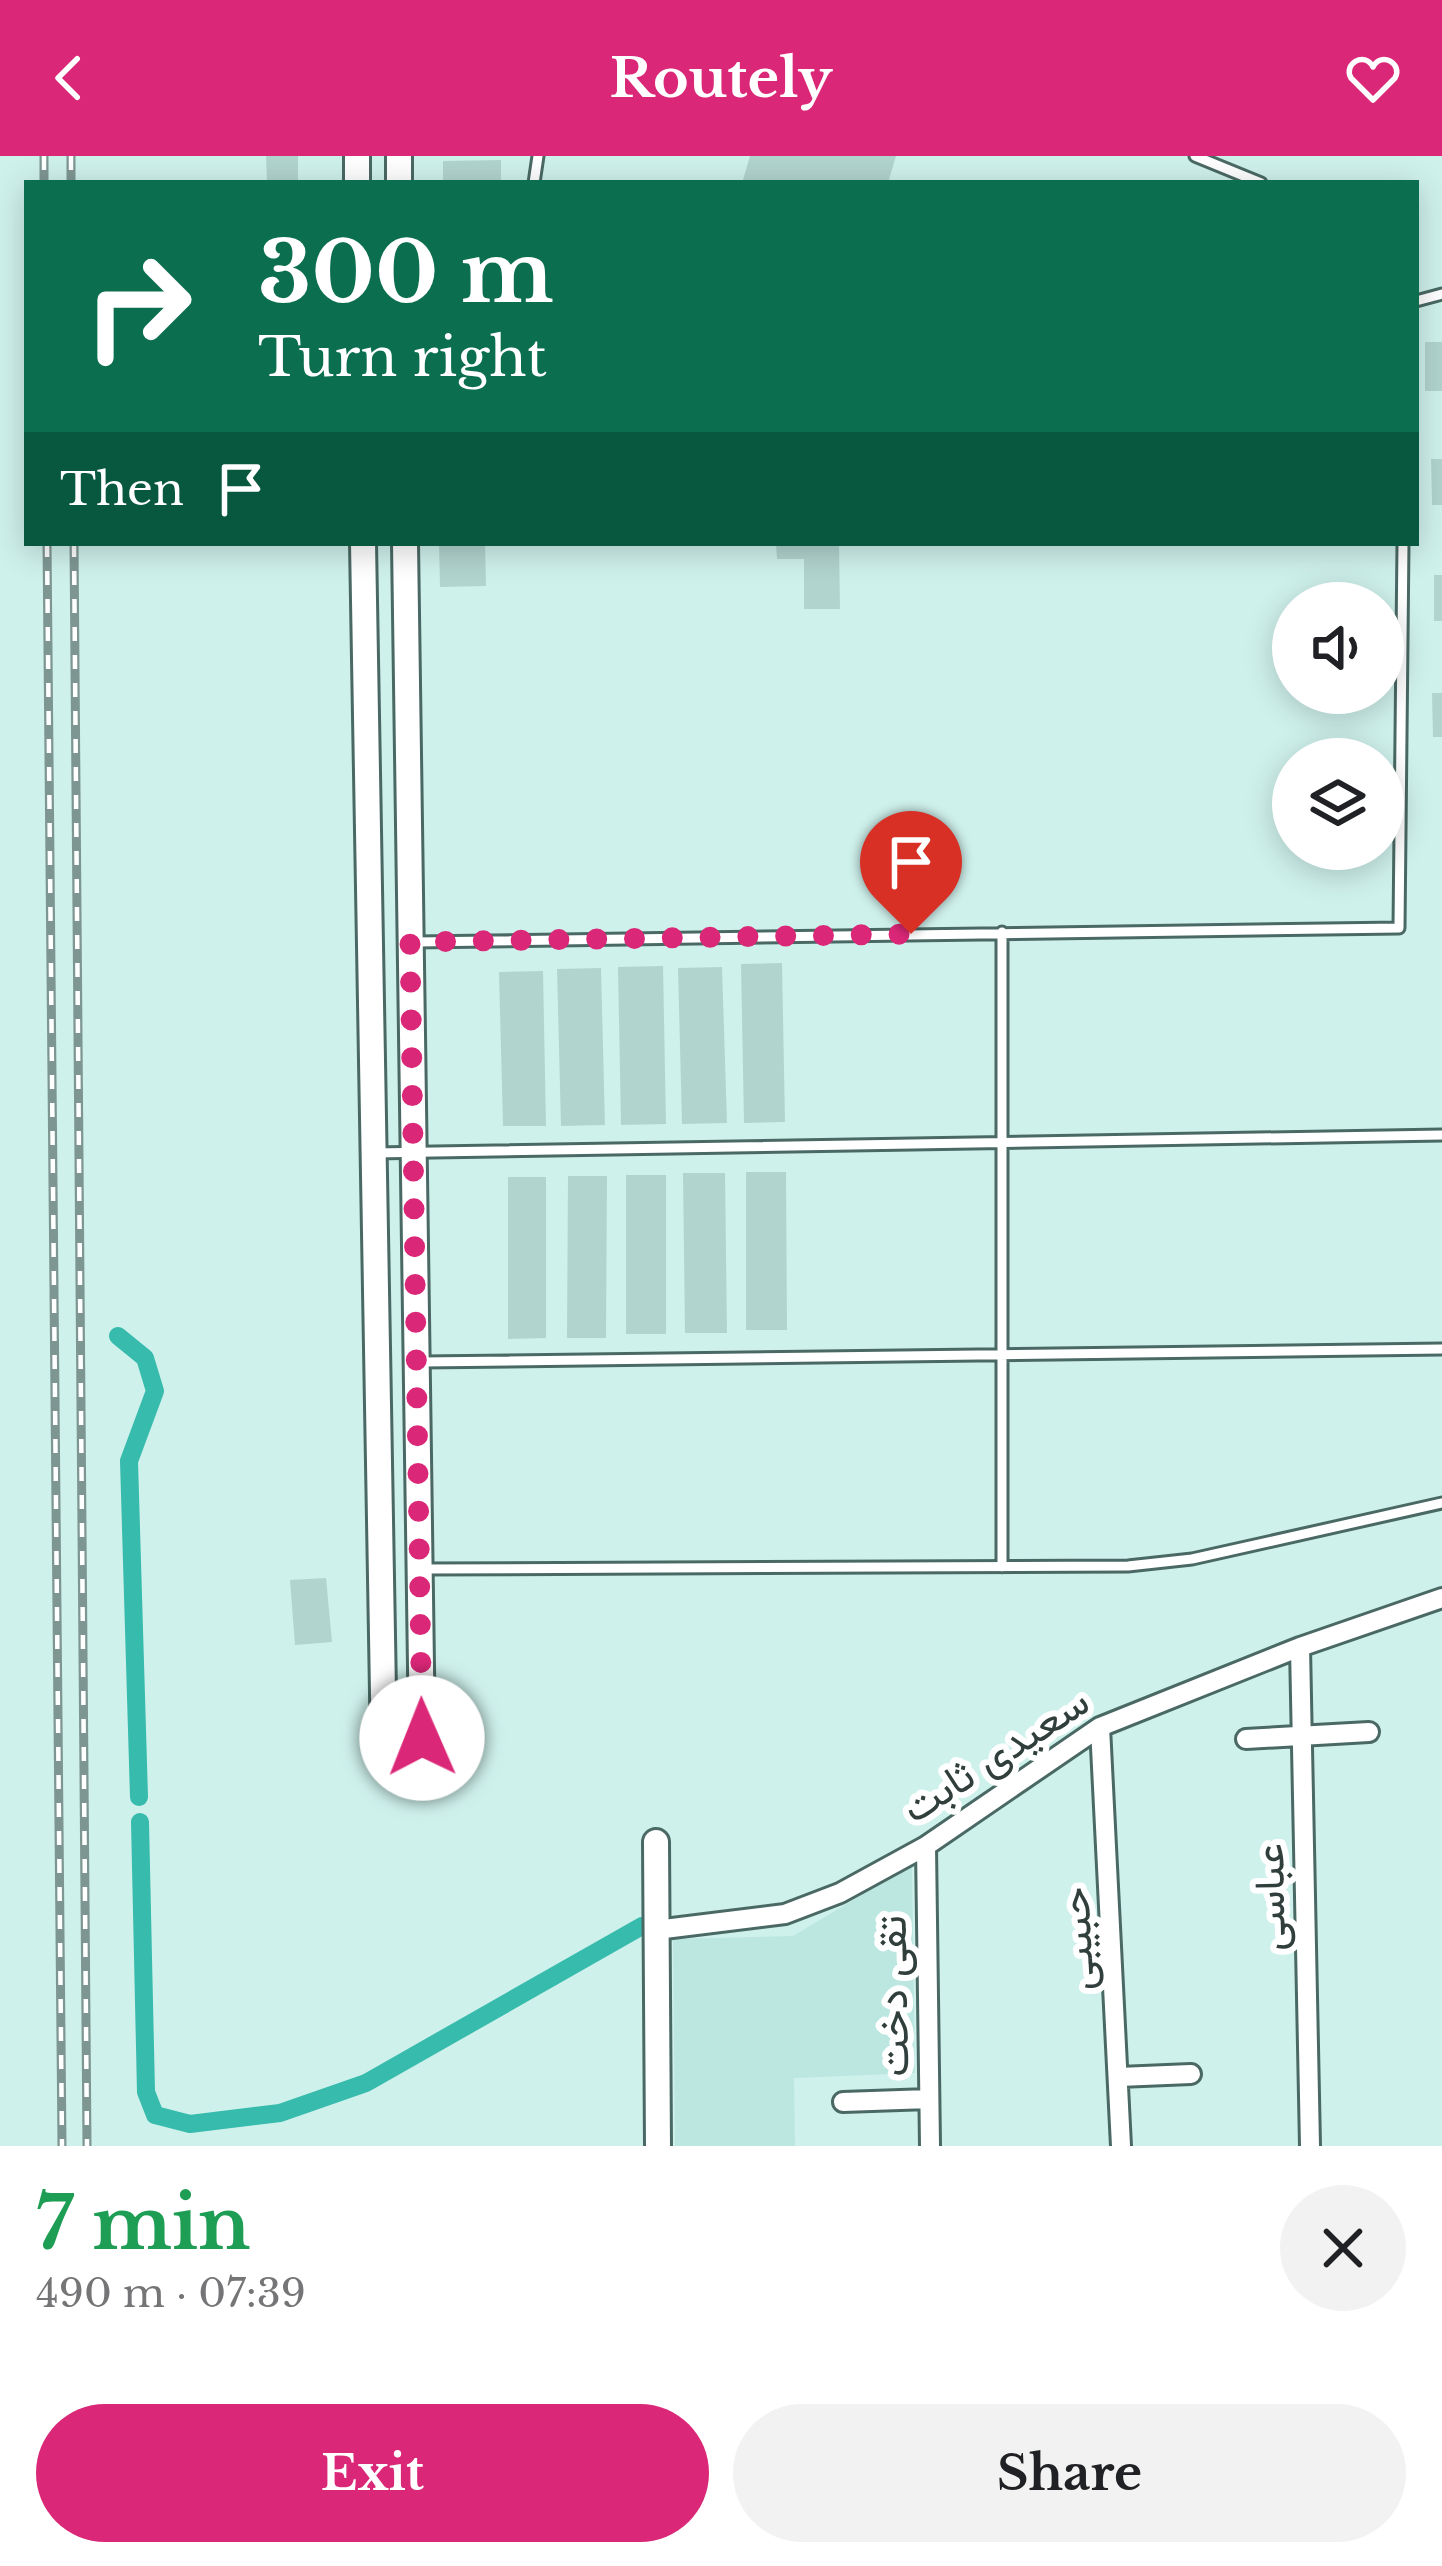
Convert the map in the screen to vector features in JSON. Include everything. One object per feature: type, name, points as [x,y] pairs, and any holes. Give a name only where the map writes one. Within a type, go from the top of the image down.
[{"type":"street","points":[[363,546],[384,1750],[422,1738],[405,546]]},
{"type":"street","points":[[370,944],[410,942]]},
{"type":"street","points":[[377,1368],[416,1362]]},
{"type":"street","points":[[381,1571],[419,1569]]},
{"type":"street","name":"سعیدی ثابت","points":[[656,1930],[785,1914],[840,1893],[926,1846],[1100,1727],[1300,1647],[1442,1598]]},
{"type":"street","name":"عباسی","points":[[1300,1647],[1310,2146]]},
{"type":"street","name":"حبیبی","points":[[1100,1727],[1121,2146]]},
{"type":"street","points":[[1246,1739],[1369,1732]]},
{"type":"street","points":[[656,1842],[658,2146]]},
{"type":"street","name":"تقی دخت","points":[[926,1846],[929,2146]]},
{"type":"street","points":[[1119,2077],[1191,2074]]},
{"type":"street","points":[[843,2102],[929,2099]]},
{"type":"lane","points":[[1196,156],[1254,180]]},
{"type":"lane","points":[[410,942],[1399,928],[1403,546]]},
{"type":"lane","points":[[1002,932],[1002,1567]]},
{"type":"lane","points":[[374,1154],[1442,1135]]},
{"type":"lane","points":[[416,1362],[1442,1349]]},
{"type":"lane","points":[[419,1569],[1128,1566],[1192,1559],[1442,1503]]},
{"type":"shaded area","points":[[912,1865],[915,2073],[794,2078],[795,2146],[675,2146],[673,1939],[793,1936]]},
{"type":"building","points":[[266,156],[298,156],[298,180],[267,180]]},
{"type":"building","points":[[750,156],[896,156],[889,180],[743,180]]},
{"type":"building","points":[[501,160],[501,180],[443,180],[443,161]]},
{"type":"building","points":[[1425,342],[1442,342],[1442,391],[1425,391]]},
{"type":"building","points":[[1431,459],[1442,459],[1442,505],[1432,505]]},
{"type":"building","points":[[439,546],[485,546],[486,586],[440,587]]},
{"type":"building","points":[[776,546],[839,546],[840,609],[804,609],[804,559],[777,559]]},
{"type":"building","points":[[1434,575],[1442,575],[1442,621],[1434,621]]},
{"type":"building","points":[[1432,693],[1442,693],[1442,737],[1433,737]]},
{"type":"building","points":[[782,963],[785,1122],[744,1123],[741,964]]},
{"type":"building","points":[[663,966],[666,1124],[621,1125],[618,967]]},
{"type":"building","points":[[722,967],[727,1123],[682,1124],[678,968]]},
{"type":"building","points":[[601,968],[605,1125],[561,1126],[557,969]]},
{"type":"building","points":[[543,971],[546,1126],[503,1126],[499,972]]},
{"type":"building","points":[[746,1172],[786,1172],[787,1330],[746,1330]]},
{"type":"building","points":[[683,1173],[725,1173],[727,1333],[685,1333]]},
{"type":"building","points":[[626,1175],[666,1175],[666,1334],[626,1334]]},
{"type":"building","points":[[568,1176],[607,1176],[606,1338],[567,1338]]},
{"type":"building","points":[[508,1177],[546,1177],[546,1338],[508,1339]]},
{"type":"building","points":[[326,1578],[332,1642],[295,1645],[290,1580]]},
{"type":"waterway","points":[[118,1336],[145,1358],[155,1391],[129,1461],[139,1797]]},
{"type":"waterway","points":[[140,1822],[146,2092],[155,2115],[190,2124],[280,2113],[366,2083],[642,1926]]},
{"type":"railway","points":[[44,156],[44,180]]},
{"type":"railway","points":[[71,156],[71,180]]},
{"type":"railway","points":[[47,546],[62,2146]]},
{"type":"railway","points":[[74,546],[87,2146]]},
{"type":"route","points":[[422,1738],[410,942],[911,934]]}]
